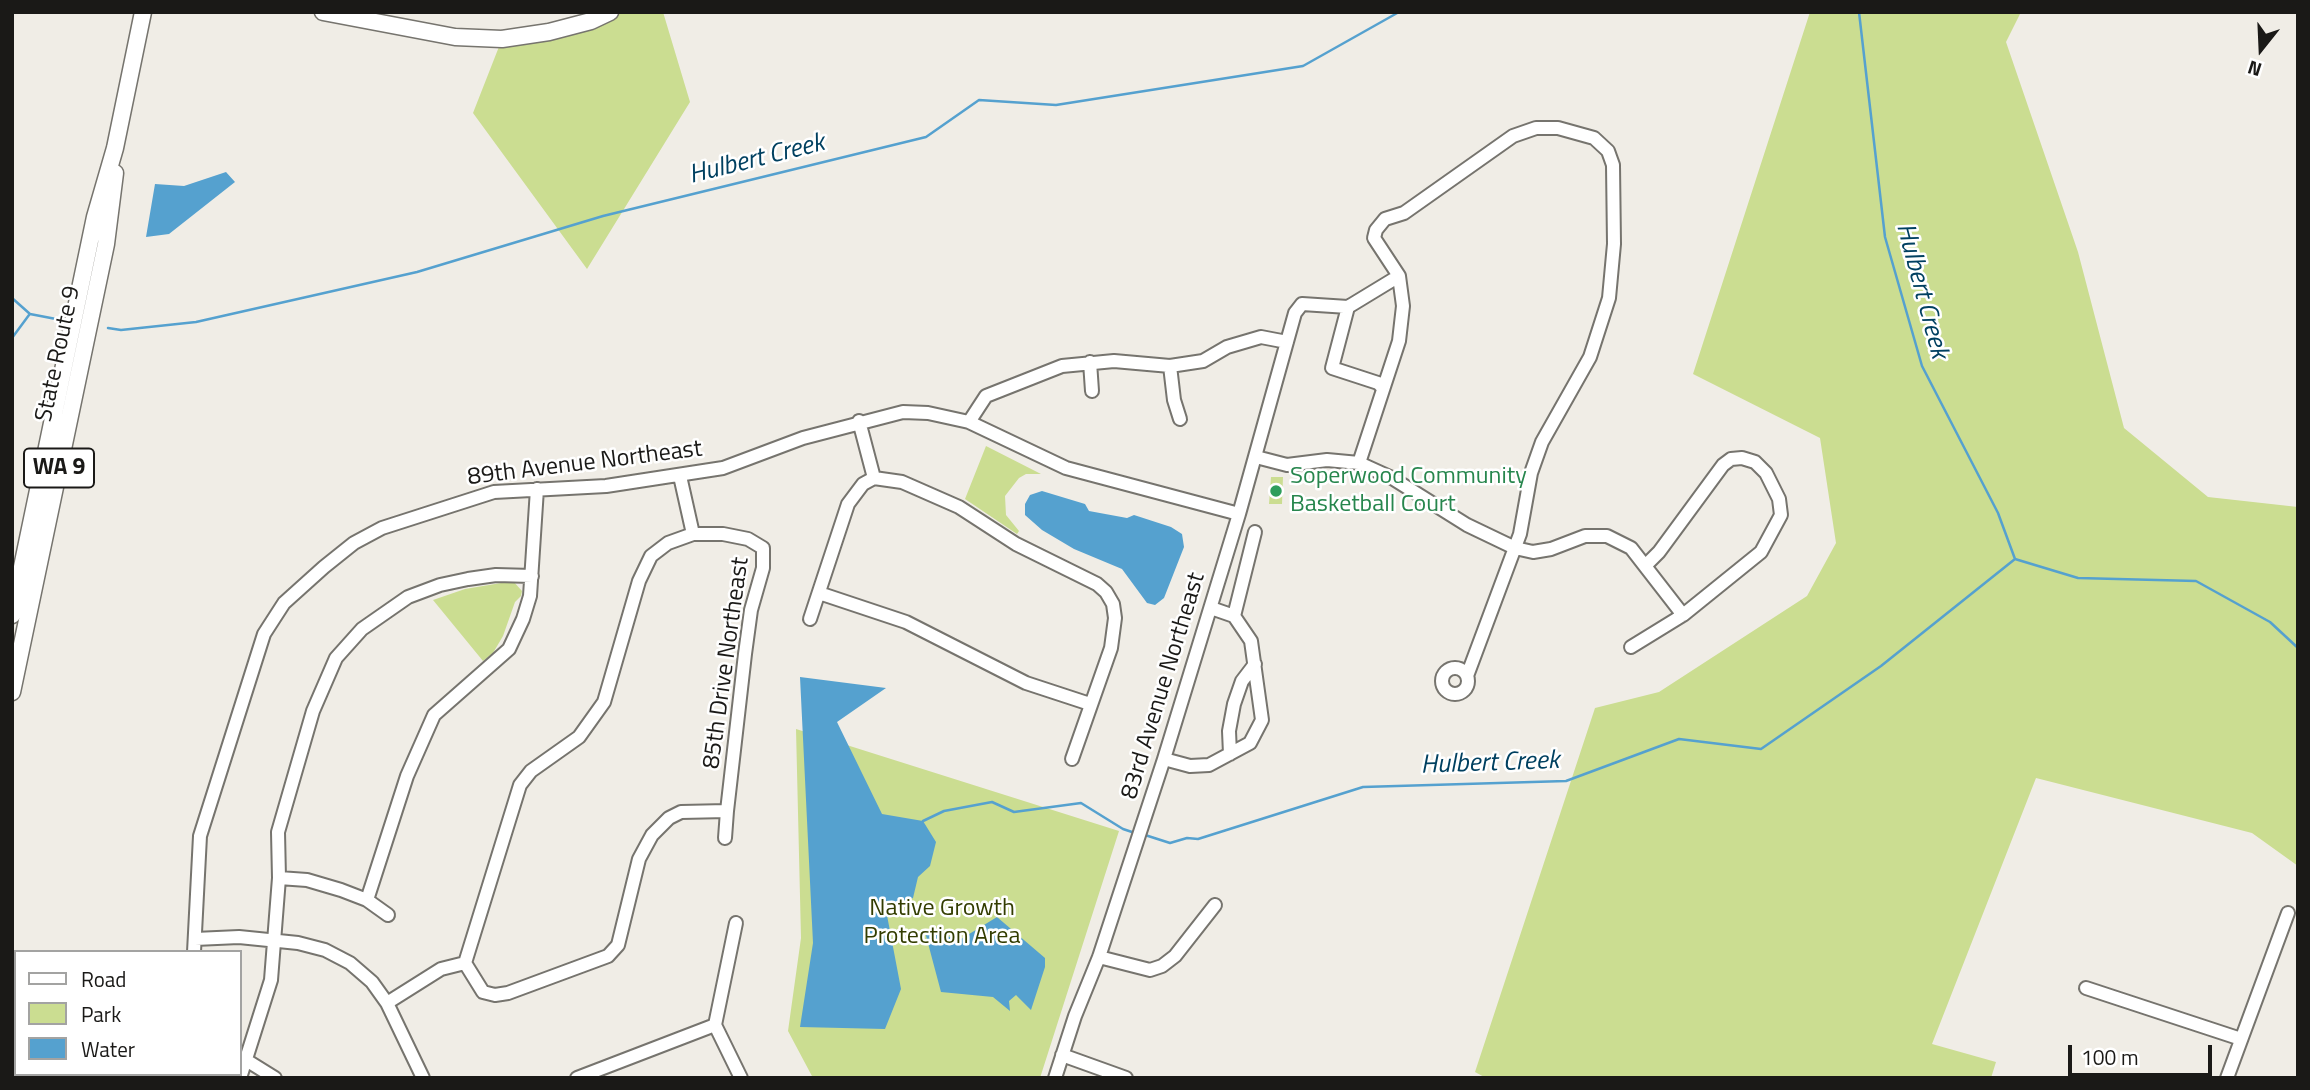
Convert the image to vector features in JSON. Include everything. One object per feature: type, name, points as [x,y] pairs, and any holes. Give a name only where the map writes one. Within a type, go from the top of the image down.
[{"type":"main road","name":"State Route 9","points":[[12,615],[95,218],[115,148],[143,12]]},
{"type":"main road","points":[[323,12],[455,37],[502,39],[549,32],[591,21],[610,12]]},
{"type":"main road","name":"State Route 9","points":[[12,692],[106,244],[115,182],[115,148]]},
{"type":"street","points":[[1359,463],[1399,341],[1403,306],[1399,276],[1374,238],[1376,230],[1385,219],[1404,213],[1513,136],[1536,128],[1558,128],[1594,138],[1608,151],[1613,165],[1614,244],[1609,298],[1591,357],[1542,442],[1531,473],[1515,548],[1467,676]]},
{"type":"street","points":[[1383,388],[1378,383],[1332,368],[1348,307],[1399,276]]},
{"type":"street","name":"83rd Avenue Northeast","points":[[1055,1078],[1099,957],[1164,759],[1256,457],[1295,313],[1302,304],[1348,307]]},
{"type":"street","points":[[969,422],[986,396],[1062,366],[1090,362],[1170,366],[1203,361],[1227,347],[1261,337],[1287,341]]},
{"type":"street","points":[[1090,362],[1092,391]]},
{"type":"street","points":[[1170,366],[1174,400],[1180,419]]},
{"type":"street","name":"89th Avenue Northeast","points":[[195,946],[200,836],[252,664],[264,634],[284,603],[354,543],[382,528],[470,497],[680,477],[723,467],[859,421],[902,412],[928,413],[969,422],[1066,468],[1239,514]]},
{"type":"street","points":[[859,421],[874,478]]},
{"type":"street","points":[[1256,457],[1287,465],[1343,461],[1359,463],[1392,478],[1467,525],[1515,548],[1533,552],[1551,549],[1585,536],[1607,536],[1631,548],[1683,615]]},
{"type":"street","points":[[1631,647],[1651,638],[1683,615],[1761,552],[1776,529],[1781,515],[1774,486],[1755,462],[1742,458],[1731,459],[1723,465],[1646,565]]},
{"type":"street","points":[[680,477],[692,534]]},
{"type":"street","points":[[810,619],[848,504],[863,484],[874,478],[902,482],[959,506],[1016,544],[1097,584],[1114,604],[1111,648],[1072,759]]},
{"type":"street","points":[[368,900],[420,741],[433,715],[509,649],[530,596],[537,489]]},
{"type":"street","points":[[1234,615],[1255,532]]},
{"type":"street","name":"85th Drive Northeast","points":[[465,963],[520,785],[531,771],[579,737],[593,720],[604,702],[639,581],[651,556],[668,543],[692,534],[723,534],[748,539],[763,548],[763,568],[751,610],[727,811]]},
{"type":"street","points":[[242,1072],[271,980],[279,878],[278,832],[324,682],[349,643],[381,614],[408,597],[440,585],[496,575],[531,576]]},
{"type":"street","points":[[819,593],[906,622],[1026,683],[1090,704]]},
{"type":"street","points":[[1164,759],[1190,766],[1209,765],[1250,744],[1262,720],[1251,640],[1234,615],[1210,608]]},
{"type":"street","points":[[1230,754],[1229,731],[1234,704],[1242,681],[1255,664]]},
{"type":"street","points":[[387,1003],[441,970],[465,963],[483,992],[495,995],[608,956],[618,945],[639,859],[652,835],[668,818],[681,812],[727,811],[725,838]]},
{"type":"street","points":[[279,878],[319,882],[368,900],[388,915]]},
{"type":"street","points":[[1099,957],[1150,970],[1162,966],[1175,956],[1215,905]]},
{"type":"street","points":[[2227,1078],[2288,913]]},
{"type":"street","points":[[736,923],[715,1025],[741,1078]]},
{"type":"street","points":[[195,946],[239,937],[275,939],[325,950],[350,963],[372,982],[387,1003],[423,1078]]},
{"type":"street","points":[[2086,988],[2241,1039]]},
{"type":"street","points":[[577,1078],[613,1072],[715,1025]]},
{"type":"street","points":[[1062,1055],[1126,1078]]},
{"type":"street","points":[[246,1060],[275,1078]]},
{"type":"green space","points":[[610,12],[663,12],[690,102],[587,269],[473,113],[502,39]]},
{"type":"green space","points":[[1810,12],[2021,12],[2006,42],[2078,252],[2124,428],[2208,497],[2298,507],[2298,866],[2252,833],[2036,778],[1932,1044],[1996,1062],[1991,1078],[1486,1078],[1475,1072],[1595,708],[1659,692],[1807,596],[1836,543],[1820,438],[1693,374]]},
{"type":"green space","points":[[986,446],[1041,474],[1026,474],[1019,478],[1005,496],[1006,515],[1019,531],[1017,534],[965,499]]},
{"type":"green space","name":"Soperwood Community Basketball Court","points":[[1271,477],[1283,477],[1282,504],[1269,504]]},
{"type":"green space","points":[[513,581],[522,591],[521,596],[515,602],[503,636],[493,653],[483,661],[433,600],[465,589]]},
{"type":"green space","name":"Native Growth Protection Area","points":[[796,729],[1119,831],[1040,1078],[813,1078],[788,1031],[801,938]]},
{"type":"water","points":[[226,172],[235,182],[169,234],[146,237],[155,184],[184,186]]},
{"type":"water","points":[[1042,491],[1085,504],[1089,511],[1127,518],[1134,515],[1171,527],[1182,534],[1184,547],[1164,598],[1155,605],[1147,603],[1122,569],[1074,549],[1042,530],[1025,515],[1025,504],[1030,495]]},
{"type":"water","points":[[800,677],[886,688],[837,722],[882,814],[923,821],[936,842],[930,866],[918,877],[913,898],[886,910],[901,989],[885,1029],[800,1027],[813,943]]},
{"type":"water","points":[[997,917],[1045,958],[1045,967],[1031,1010],[1016,995],[1009,1001],[1010,1011],[993,997],[941,992],[925,932],[961,939]]},
{"type":"waterway","name":"Hulbert Creek","points":[[108,328],[121,330],[196,322],[417,272],[603,216],[926,137],[979,100],[1056,105],[1303,66],[1399,12]]},
{"type":"waterway","name":"Hulbert Creek","points":[[1859,12],[1885,237],[1922,366],[1998,513],[2015,559],[2078,578],[2196,581],[2270,622],[2298,648]]},
{"type":"waterway","points":[[12,298],[30,314],[56,319]]},
{"type":"waterway","points":[[12,338],[29,315]]},
{"type":"waterway","name":"Hulbert Creek","points":[[1145,835],[1170,843],[1187,838],[1198,839],[1363,787],[1566,781],[1679,739],[1761,749],[1881,666],[2015,559]]},
{"type":"waterway","points":[[923,821],[944,811],[992,802],[1014,812],[1081,803],[1123,829],[1135,833]]},
{"type":"place","name":"Soperwood Community Basketball Court","points":[[1276,491]]}]
